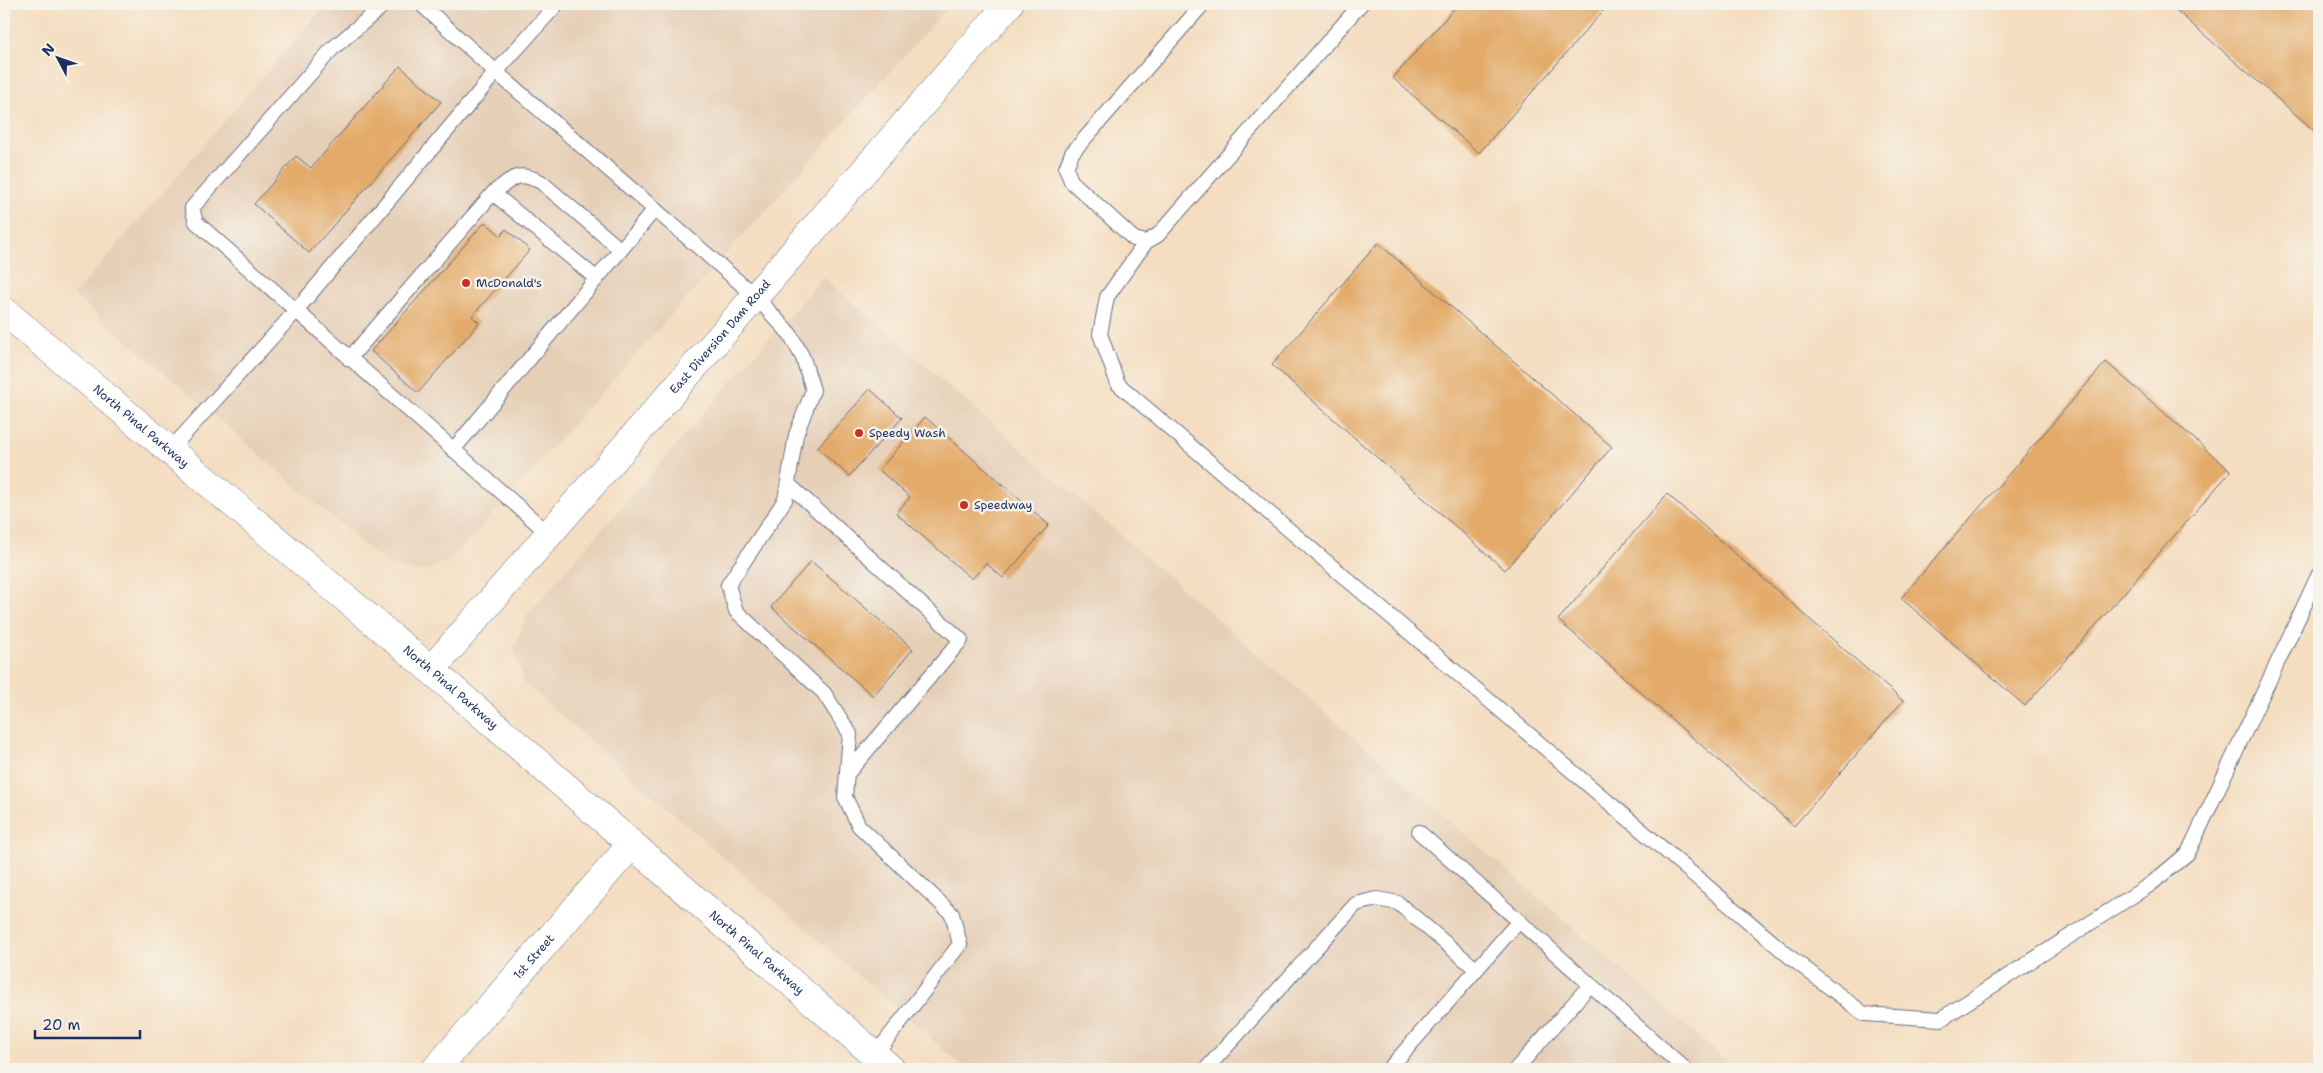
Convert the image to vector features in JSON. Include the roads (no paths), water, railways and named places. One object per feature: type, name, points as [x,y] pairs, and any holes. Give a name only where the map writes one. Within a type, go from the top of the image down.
[{"type":"street","name":"East Diversion Dam Road","points":[[430,670],[1009,4]]},
{"type":"street","name":"North Pinal Parkway","points":[[4,311],[430,670],[883,1062]]},
{"type":"street","name":"1st Street","points":[[436,1069],[632,844]]},
{"type":"lane","points":[[385,4],[332,49],[192,208],[196,222],[295,312],[549,534]]},
{"type":"lane","points":[[421,4],[496,72],[755,296],[790,334],[803,358],[813,390],[796,435],[785,500],[728,585],[736,610],[824,692],[850,734],[845,797],[859,826],[952,914],[960,944],[883,1062]]},
{"type":"lane","points":[[169,451],[295,312],[496,72],[557,4]]},
{"type":"lane","points":[[1146,242],[1134,240],[1071,181],[1066,168],[1072,153],[1204,4]]},
{"type":"lane","points":[[1361,4],[1158,235],[1146,242],[1107,297],[1100,334],[1118,384],[1790,957],[1864,1014],[1941,1019],[2151,884],[2188,853],[2319,574]]},
{"type":"lane","points":[[349,359],[493,193],[516,175],[528,176],[541,182],[621,250]]},
{"type":"lane","points":[[493,193],[597,278]]},
{"type":"lane","points":[[453,450],[655,209]]},
{"type":"lane","points":[[788,484],[961,640],[847,774]]},
{"type":"lane","points":[[1419,832],[1685,1069]]},
{"type":"lane","points":[[1206,1069],[1356,904],[1377,899],[1398,903],[1476,970]]},
{"type":"lane","points":[[1388,1069],[1518,920]]},
{"type":"lane","points":[[1516,1069],[1590,985]]},
{"type":"place","name":"McDonald's","points":[[466,283]]},
{"type":"place","name":"Speedy Wash","points":[[859,433]]},
{"type":"place","name":"Speedway","points":[[964,505]]}]
